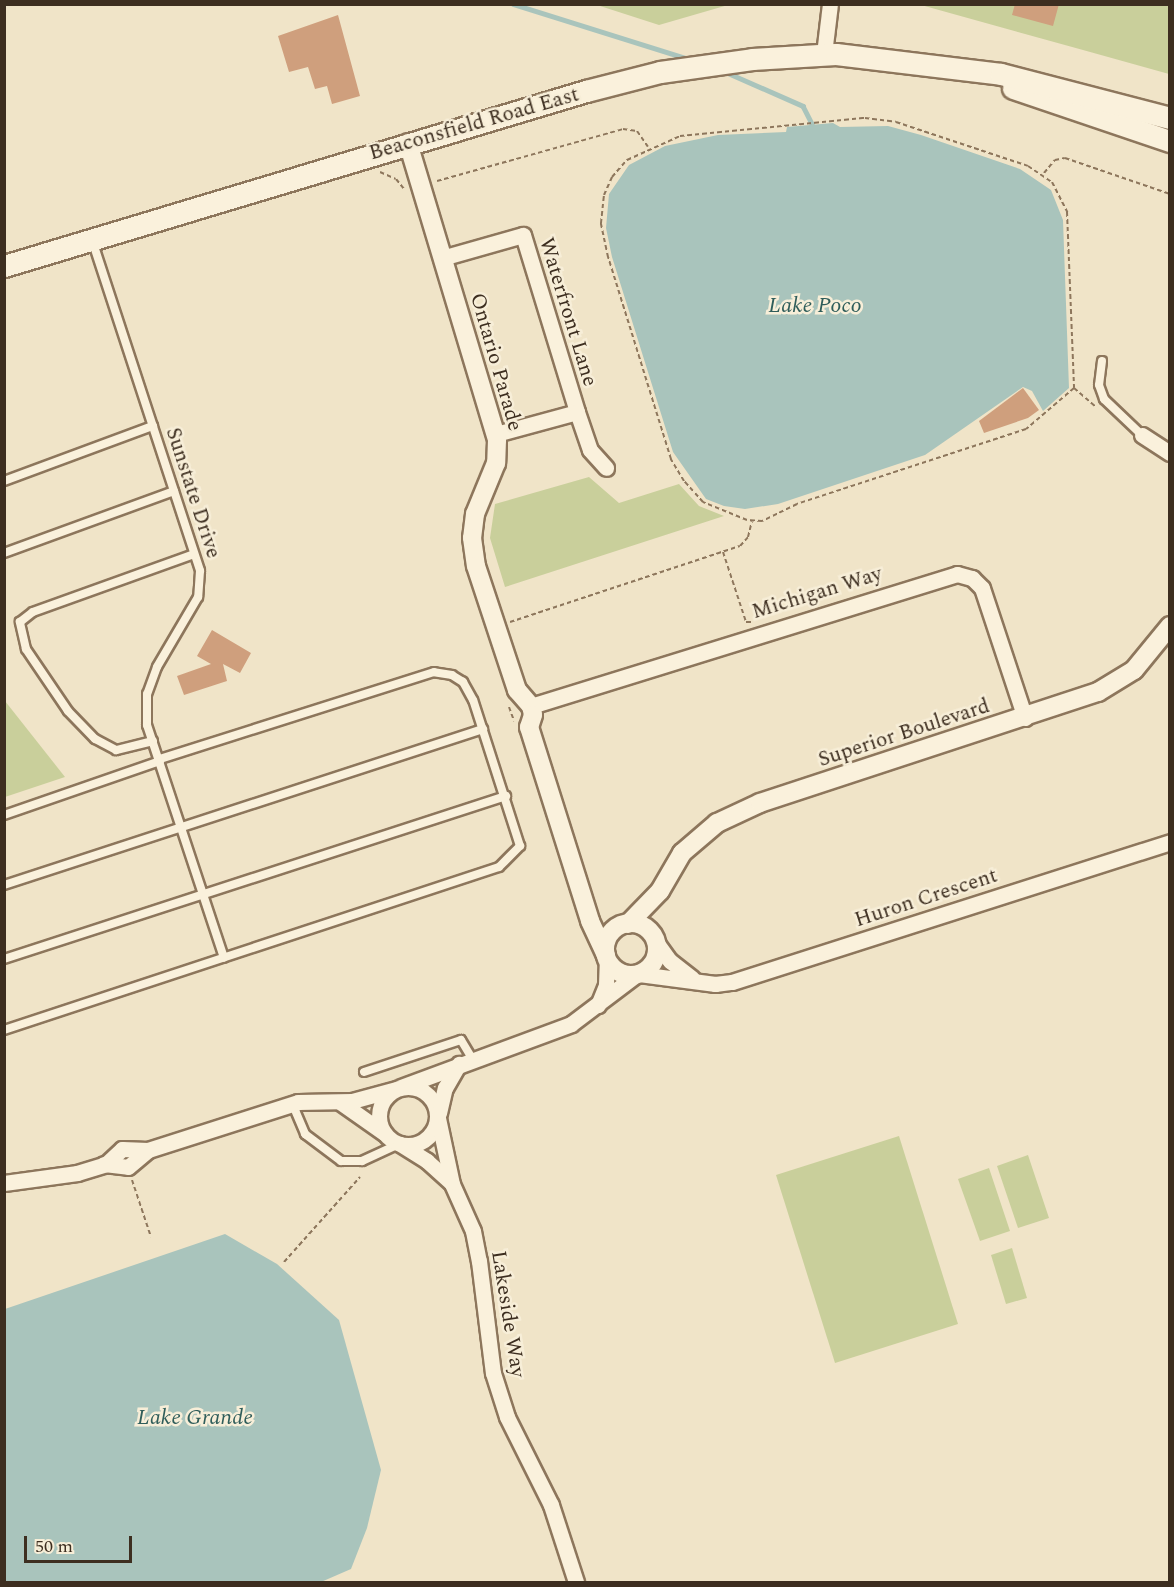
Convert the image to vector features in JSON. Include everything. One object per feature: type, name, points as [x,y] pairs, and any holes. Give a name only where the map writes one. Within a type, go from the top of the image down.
[{"type":"main road","name":"Beaconsfield Road East","points":[[4,266],[408,143],[660,72],[752,59],[824,54],[956,69],[1059,86],[1170,118]]},
{"type":"main road","name":"Beaconsfield Road East","points":[[956,69],[1170,141]]},
{"type":"street","points":[[824,54],[830,4]]},
{"type":"street","name":"Ontario Parade","points":[[408,143],[496,434],[496,463],[475,513],[472,538],[476,566],[517,690],[531,706]]},
{"type":"street","name":"Waterfront Lane","points":[[442,258],[523,235],[590,450],[606,468]]},
{"type":"street","name":"Waterfront Lane","points":[[496,434],[577,412]]},
{"type":"street","points":[[1148,439],[1170,447]]},
{"type":"street","points":[[1148,439],[1170,453]]},
{"type":"street","name":"Michigan Way","points":[[531,706],[957,574],[972,578],[982,588],[1025,717]]},
{"type":"street","name":"Superior Boulevard","points":[[626,924],[660,891],[682,853],[717,823],[760,803],[1025,717],[1118,682],[1143,662],[1169,630]]},
{"type":"street","points":[[531,706],[533,715],[529,727],[606,956],[616,970],[638,974]]},
{"type":"street","name":"Huron Crescent","points":[[638,974],[732,982],[1170,842]]},
{"type":"street","name":"Superior Boulevard","points":[[656,941],[660,891]]},
{"type":"street","points":[[585,898],[604,918],[648,929],[669,961],[694,980]]},
{"type":"street","points":[[598,1005],[606,985],[609,935],[626,924]]},
{"type":"street","points":[[4,1184],[66,1176],[104,1164],[128,1167],[148,1150],[292,1103],[340,1102],[398,1088],[465,1061],[562,1028],[598,1005],[654,962],[656,941]]},
{"type":"street","points":[[340,1102],[400,1144],[424,1141],[432,1133],[445,1088],[465,1061]]},
{"type":"street","points":[[398,1088],[424,1091],[433,1099],[438,1117]]},
{"type":"street","points":[[386,1135],[379,1118],[380,1107],[398,1088]]},
{"type":"street","name":"Lakeside Way","points":[[438,1117],[452,1184],[472,1231],[479,1261],[493,1373],[507,1417],[551,1505],[576,1582]]},
{"type":"street","name":"Lakeside Way","points":[[400,1144],[427,1161],[452,1184]]},
{"type":"lane","name":"Sunstate Drive","points":[[92,239],[200,571],[198,597],[157,667],[147,694],[147,725],[224,958]]},
{"type":"lane","points":[[1102,361],[1099,386],[1104,399],[1148,439]]},
{"type":"lane","points":[[4,481],[153,426]]},
{"type":"lane","points":[[4,552],[174,490]]},
{"type":"lane","points":[[153,741],[116,750],[95,739],[68,711],[26,649],[20,622],[33,612],[194,554]]},
{"type":"lane","points":[[4,815],[160,760],[434,672],[463,682],[483,729],[520,846],[499,867],[4,1030]]},
{"type":"lane","points":[[4,885],[182,829],[483,729]]},
{"type":"lane","points":[[4,959],[506,796]]},
{"type":"lane","points":[[364,1072],[460,1040],[465,1061]]},
{"type":"lane","points":[[292,1103],[305,1134],[341,1161],[369,1159],[400,1144]]},
{"type":"path","points":[[839,120],[896,122],[1043,174],[1059,191],[1067,212],[1074,388],[1026,429],[752,522],[703,502],[688,485],[663,439],[619,302],[601,223],[604,195],[612,177],[627,160],[648,147],[692,133],[787,123],[839,120]]},
{"type":"path","points":[[372,171],[386,173],[404,191],[623,129],[637,131],[648,147]]},
{"type":"path","points":[[1043,174],[1055,160],[1065,158],[1170,194]]},
{"type":"path","points":[[496,627],[740,546],[748,537],[752,522]]},
{"type":"path","points":[[506,698],[517,732]]},
{"type":"path","points":[[131,1177],[151,1237]]},
{"type":"path","points":[[284,1262],[360,1177]]},
{"type":"green space","points":[[597,4],[728,5],[659,25]]},
{"type":"green space","points":[[921,5],[1169,5],[1169,74],[1083,50]]},
{"type":"green space","points":[[589,477],[619,503],[679,484],[699,506],[724,516],[505,587],[490,538],[495,504]]},
{"type":"green space","points":[[5,701],[65,777],[5,797]]},
{"type":"green space","points":[[899,1136],[958,1324],[835,1363],[776,1175]]},
{"type":"green space","points":[[1028,1155],[1049,1218],[1018,1228],[997,1166]]},
{"type":"green space","points":[[989,1168],[1010,1231],[980,1241],[958,1179]]},
{"type":"green space","points":[[1012,1248],[1027,1298],[1006,1304],[991,1255]]},
{"type":"water","name":"Lake Poco","points":[[833,123],[840,127],[888,126],[921,135],[1020,169],[1051,190],[1063,220],[1069,388],[1043,411],[1032,391],[1023,387],[925,455],[778,504],[745,509],[724,506],[706,499],[673,452],[612,257],[606,228],[609,194],[629,165],[665,146],[718,135],[786,132],[787,127]]},
{"type":"water","name":"Lake Grande","points":[[225,1234],[277,1264],[339,1320],[381,1470],[367,1528],[351,1569],[321,1582],[5,1582],[5,1309]]},
{"type":"building","points":[[1015,4],[1059,4],[1053,26],[1012,15]]},
{"type":"building","points":[[338,15],[360,96],[332,104],[327,86],[315,89],[308,67],[289,72],[278,36]]},
{"type":"building","points":[[1023,388],[1039,410],[1028,418],[984,433],[979,421]]},
{"type":"building","points":[[212,630],[251,653],[240,673],[223,664],[227,681],[184,695],[177,676],[211,664],[197,656]]},
{"type":"waterway","points":[[513,4],[685,58]]},
{"type":"waterway","points":[[728,73],[803,106],[812,124]]}]
